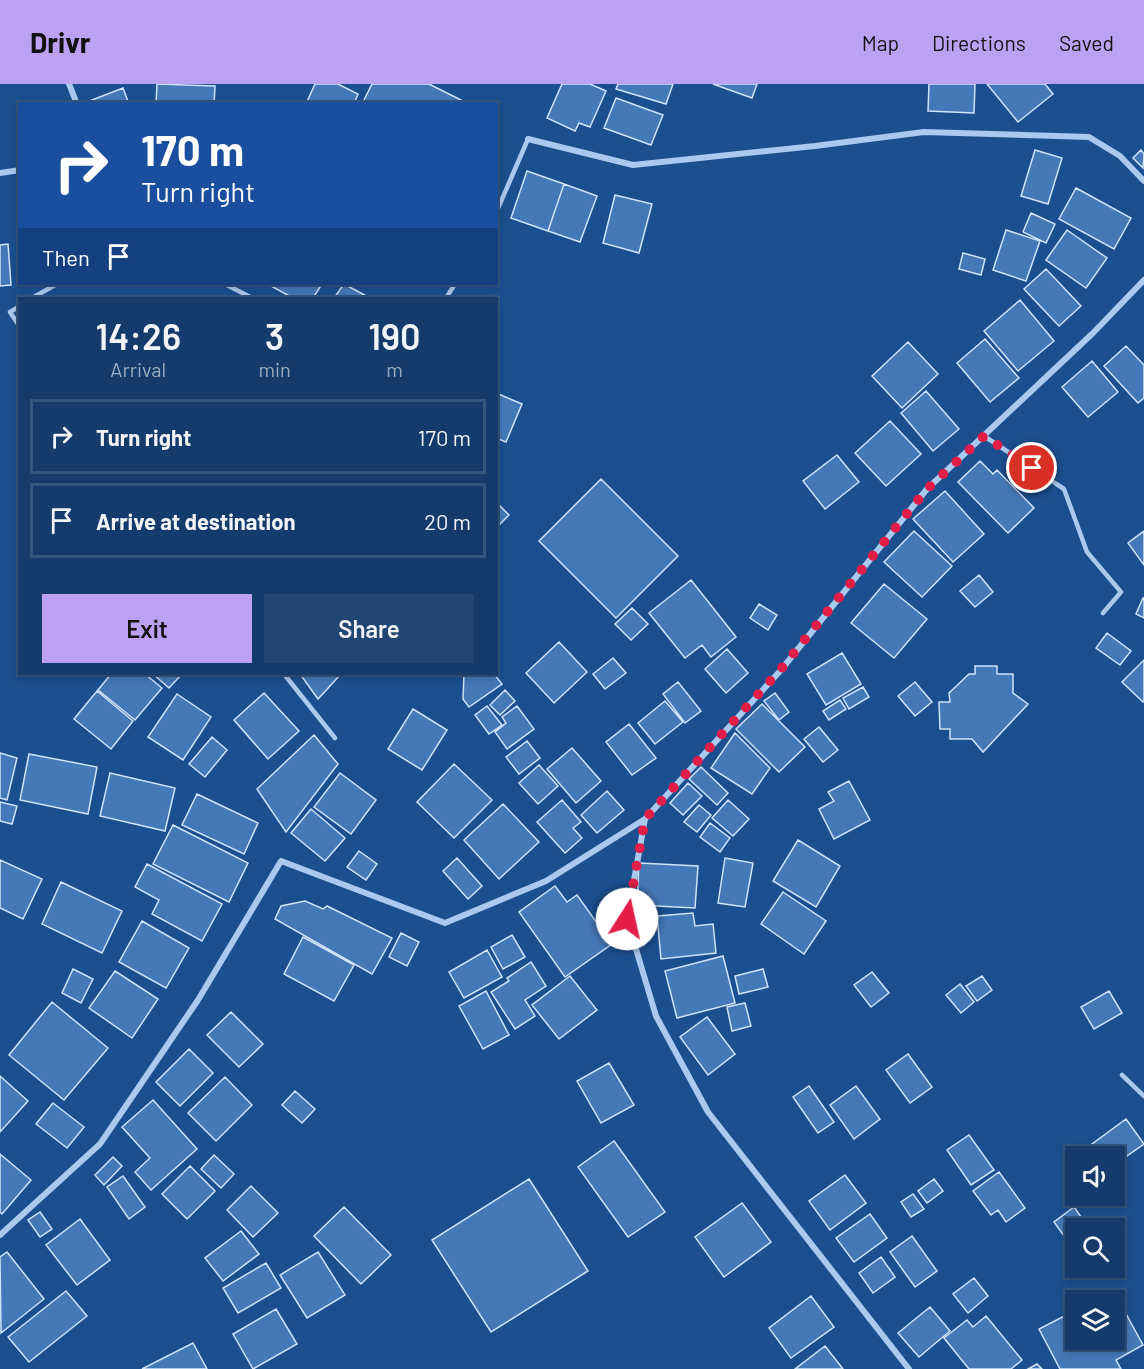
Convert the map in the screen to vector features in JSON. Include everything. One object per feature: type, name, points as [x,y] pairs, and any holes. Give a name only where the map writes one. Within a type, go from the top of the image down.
[{"type":"street","points":[[69,84],[76,102]]},
{"type":"street","points":[[528,139],[633,165],[924,132],[1089,137],[1120,156],[1144,181]]},
{"type":"street","points":[[0,173],[18,170]]},
{"type":"street","points":[[0,1235],[100,1144],[198,1000],[281,861],[446,923],[546,881],[645,819],[781,669],[927,489],[1093,333],[1144,280]]},
{"type":"street","points":[[645,819],[627,919],[656,1016],[708,1112],[909,1369]]},
{"type":"lane","points":[[498,208],[528,139]]},
{"type":"lane","points":[[34,297],[55,285]]},
{"type":"lane","points":[[227,285],[250,297]]},
{"type":"lane","points":[[18,307],[10,312],[18,324]]},
{"type":"lane","points":[[984,436],[1065,489],[1087,552],[1121,592],[1103,613]]},
{"type":"lane","points":[[285,675],[335,738]]},
{"type":"lane","points":[[1122,1075],[1144,1096]]},
{"type":"building","points":[[157,84],[215,86],[214,102],[156,102]]},
{"type":"building","points":[[315,84],[338,84],[358,94],[355,102],[307,102]]},
{"type":"building","points":[[372,84],[429,84],[465,102],[363,102]]},
{"type":"building","points":[[562,84],[590,84],[606,91],[590,127],[579,123],[575,131],[547,118]]},
{"type":"building","points":[[618,84],[673,84],[666,104],[616,89]]},
{"type":"building","points":[[713,84],[757,84],[752,98]]},
{"type":"building","points":[[929,84],[975,84],[974,113],[928,111]]},
{"type":"building","points":[[987,84],[1045,84],[1053,94],[1018,122]]},
{"type":"building","points":[[123,88],[128,102],[87,102]]},
{"type":"building","points":[[616,98],[663,115],[651,145],[604,128]]},
{"type":"building","points":[[1035,150],[1062,158],[1048,204],[1021,196]]},
{"type":"building","points":[[1141,150],[1144,154],[1143,168],[1133,158]]},
{"type":"building","points":[[527,171],[564,184],[548,231],[511,218]]},
{"type":"building","points":[[564,184],[597,196],[580,242],[548,231]]},
{"type":"building","points":[[1076,188],[1131,218],[1114,249],[1059,219]]},
{"type":"building","points":[[615,195],[652,204],[639,253],[603,243]]},
{"type":"building","points":[[1031,213],[1055,224],[1046,243],[1023,232]]},
{"type":"building","points":[[1006,230],[1040,241],[1026,281],[993,270]]},
{"type":"building","points":[[1067,230],[1107,258],[1086,288],[1046,260]]},
{"type":"building","points":[[8,244],[11,285],[0,286],[0,245]]},
{"type":"building","points":[[963,253],[985,259],[981,275],[959,269]]},
{"type":"building","points":[[1046,269],[1081,306],[1059,326],[1024,289]]},
{"type":"building","points":[[321,285],[314,297],[291,297],[271,286]]},
{"type":"building","points":[[343,285],[346,285],[368,297],[335,297]]},
{"type":"building","points":[[1020,300],[1054,341],[1018,371],[984,331]]},
{"type":"building","points":[[985,339],[1019,378],[990,402],[957,363]]},
{"type":"building","points":[[908,342],[938,374],[902,408],[872,376]]},
{"type":"building","points":[[1126,346],[1144,365],[1144,398],[1138,403],[1104,366]]},
{"type":"building","points":[[1092,361],[1118,392],[1088,417],[1062,387]]},
{"type":"building","points":[[926,391],[959,429],[933,451],[901,413]]},
{"type":"building","points":[[498,394],[522,404],[506,442],[498,439]]},
{"type":"building","points":[[890,421],[921,454],[886,486],[855,453]]},
{"type":"building","points":[[837,455],[859,482],[825,509],[803,481]]},
{"type":"building","points":[[980,461],[993,474],[997,470],[1034,508],[1008,533],[958,482]]},
{"type":"building","points":[[601,479],[678,556],[616,618],[539,541]]},
{"type":"building","points":[[945,491],[984,534],[953,562],[913,519]]},
{"type":"building","points":[[498,504],[509,515],[498,526]]},
{"type":"building","points":[[914,531],[952,566],[922,597],[884,562]]},
{"type":"building","points":[[1144,531],[1144,565],[1128,543]]},
{"type":"building","points":[[979,575],[993,592],[975,607],[960,591]]},
{"type":"building","points":[[691,580],[736,637],[711,657],[702,645],[685,658],[649,613]]},
{"type":"building","points":[[884,584],[927,619],[894,658],[851,623]]},
{"type":"building","points":[[1144,598],[1144,618],[1136,614]]},
{"type":"building","points":[[759,604],[777,615],[768,630],[750,618]]},
{"type":"building","points":[[632,608],[648,624],[631,640],[615,624]]},
{"type":"building","points":[[1107,633],[1131,651],[1120,665],[1096,648]]},
{"type":"building","points":[[559,642],[587,672],[554,703],[526,673]]},
{"type":"building","points":[[727,649],[748,673],[726,693],[705,669]]},
{"type":"building","points":[[842,653],[861,684],[826,705],[807,674]]},
{"type":"building","points":[[613,658],[626,673],[605,689],[593,674]]},
{"type":"building","points":[[1144,660],[1144,701],[1143,702],[1122,682]]},
{"type":"building","points":[[975,666],[997,666],[997,674],[1013,674],[1013,693],[1028,704],[983,752],[972,739],[950,739],[950,729],[940,729],[939,702],[950,702],[949,693],[969,674],[975,674]]},
{"type":"building","points":[[110,675],[146,675],[162,688],[135,720],[98,690]]},
{"type":"building","points":[[154,675],[181,675],[169,688]]},
{"type":"building","points":[[301,675],[340,675],[318,699]]},
{"type":"building","points":[[464,675],[495,675],[502,684],[469,707],[463,699]]},
{"type":"building","points":[[678,682],[701,711],[685,723],[663,694]]},
{"type":"building","points":[[915,682],[932,702],[915,716],[898,696]]},
{"type":"building","points":[[863,687],[869,697],[849,709],[843,698]]},
{"type":"building","points":[[505,690],[515,701],[500,715],[490,705]]},
{"type":"building","points":[[97,691],[133,721],[111,749],[74,719]]},
{"type":"building","points":[[264,693],[299,731],[268,759],[234,720]]},
{"type":"building","points":[[775,693],[789,712],[779,720],[764,701]]},
{"type":"building","points":[[177,694],[211,717],[183,760],[148,737]]},
{"type":"building","points":[[840,700],[846,709],[829,720],[823,711]]},
{"type":"building","points":[[665,701],[683,722],[655,744],[638,723]]},
{"type":"building","points":[[762,704],[805,747],[779,772],[736,729]]},
{"type":"building","points":[[487,706],[502,725],[489,734],[475,715]]},
{"type":"building","points":[[517,706],[534,729],[507,749],[495,732],[506,723],[502,717]]},
{"type":"building","points":[[413,709],[447,730],[422,770],[388,749]]},
{"type":"building","points":[[629,724],[656,758],[632,775],[606,742]]},
{"type":"building","points":[[819,727],[838,750],[823,762],[804,739]]},
{"type":"building","points":[[735,733],[770,768],[752,794],[711,768]]},
{"type":"building","points":[[314,735],[338,764],[286,832],[257,789]]},
{"type":"building","points":[[212,737],[227,750],[205,777],[189,764]]},
{"type":"building","points":[[527,741],[540,758],[519,774],[506,757]]},
{"type":"building","points":[[572,748],[601,781],[576,803],[547,769]]},
{"type":"building","points":[[0,753],[17,758],[7,800],[0,798]]},
{"type":"building","points":[[29,754],[97,767],[88,814],[20,800]]},
{"type":"building","points":[[454,764],[492,800],[454,838],[417,802]]},
{"type":"building","points":[[539,765],[558,786],[538,804],[519,783]]},
{"type":"building","points":[[701,767],[728,793],[717,805],[689,779]]},
{"type":"building","points":[[110,773],[175,788],[165,831],[100,816]]},
{"type":"building","points":[[340,773],[376,800],[351,834],[314,807]]},
{"type":"building","points":[[849,781],[870,820],[834,839],[819,809],[834,801],[828,792]]},
{"type":"building","points":[[688,783],[702,796],[683,815],[670,803]]},
{"type":"building","points":[[607,791],[624,810],[597,833],[581,815]]},
{"type":"building","points":[[197,794],[258,823],[244,854],[182,825]]},
{"type":"building","points":[[562,800],[581,822],[573,828],[582,838],[565,853],[537,822]]},
{"type":"building","points":[[728,800],[749,819],[733,836],[712,818]]},
{"type":"building","points":[[0,802],[17,806],[12,824],[0,821]]},
{"type":"building","points":[[503,804],[539,842],[499,879],[464,840]]},
{"type":"building","points":[[699,805],[711,815],[697,832],[684,822]]},
{"type":"building","points":[[311,809],[345,838],[325,861],[291,833]]},
{"type":"building","points":[[710,823],[730,838],[720,852],[700,837]]},
{"type":"building","points":[[173,825],[248,863],[229,902],[153,864]]},
{"type":"building","points":[[798,840],[840,866],[816,907],[773,881]]},
{"type":"building","points":[[359,851],[377,864],[366,880],[347,867]]},
{"type":"building","points":[[457,858],[482,886],[468,899],[443,871]]},
{"type":"building","points":[[725,858],[753,863],[745,907],[718,903]]},
{"type":"building","points":[[0,860],[42,879],[23,919],[0,908]]},
{"type":"building","points":[[639,863],[698,866],[695,908],[637,905]]},
{"type":"building","points":[[147,864],[222,904],[202,941],[152,914],[159,900],[135,887]]},
{"type":"building","points":[[61,882],[122,911],[102,953],[42,924]]},
{"type":"building","points":[[555,886],[567,902],[577,895],[612,944],[565,977],[519,912]]},
{"type":"building","points":[[783,892],[826,921],[804,954],[761,924]]},
{"type":"building","points":[[305,901],[323,909],[327,906],[392,938],[372,974],[275,919],[281,906]]},
{"type":"building","points":[[693,913],[695,926],[713,924],[716,953],[661,959],[657,916]]},
{"type":"building","points":[[142,921],[189,948],[166,988],[119,962]]},
{"type":"building","points":[[401,933],[419,942],[407,966],[389,957]]},
{"type":"building","points":[[512,935],[525,957],[503,969],[491,947]]},
{"type":"building","points":[[303,937],[354,965],[334,1001],[284,974]]},
{"type":"building","points":[[487,950],[502,977],[464,998],[449,972]]},
{"type":"building","points":[[723,956],[735,1003],[677,1018],[665,971]]},
{"type":"building","points":[[531,962],[546,986],[525,1000],[535,1016],[515,1029],[491,992],[509,981],[507,978]]},
{"type":"building","points":[[73,969],[93,979],[81,1003],[62,993]]},
{"type":"building","points":[[763,969],[768,987],[739,994],[735,976]]},
{"type":"building","points":[[115,971],[158,999],[132,1038],[89,1008]]},
{"type":"building","points":[[872,972],[889,993],[871,1007],[854,985]]},
{"type":"building","points":[[570,976],[597,1010],[559,1039],[532,1005]]},
{"type":"building","points":[[982,976],[992,990],[977,1001],[966,986]]},
{"type":"building","points":[[960,984],[974,1002],[961,1013],[946,995]]},
{"type":"building","points":[[486,991],[509,1035],[483,1049],[459,1006]]},
{"type":"building","points":[[1109,991],[1122,1013],[1094,1029],[1081,1007]]},
{"type":"building","points":[[52,1002],[108,1048],[64,1100],[9,1055]]},
{"type":"building","points":[[745,1003],[751,1026],[732,1031],[727,1007]]},
{"type":"building","points":[[231,1012],[263,1044],[239,1067],[207,1035]]},
{"type":"building","points":[[707,1017],[735,1054],[708,1075],[680,1037]]},
{"type":"building","points":[[189,1049],[213,1073],[180,1106],[156,1082]]},
{"type":"building","points":[[908,1054],[932,1087],[910,1103],[886,1070]]},
{"type":"building","points":[[609,1063],[634,1105],[601,1123],[577,1081]]},
{"type":"building","points":[[0,1076],[28,1101],[0,1132]]},
{"type":"building","points":[[225,1077],[252,1105],[216,1141],[188,1113]]},
{"type":"building","points":[[809,1086],[834,1122],[818,1133],[793,1097]]},
{"type":"building","points":[[856,1086],[880,1119],[854,1139],[830,1105]]},
{"type":"building","points":[[295,1091],[315,1109],[302,1123],[282,1105]]},
{"type":"building","points":[[153,1100],[197,1149],[151,1190],[135,1172],[150,1158],[122,1127]]},
{"type":"building","points":[[53,1103],[84,1127],[67,1148],[36,1124]]},
{"type":"building","points":[[1126,1119],[1144,1144],[1125,1157],[1125,1146],[1089,1146]]},
{"type":"building","points":[[969,1135],[994,1170],[971,1185],[947,1150]]},
{"type":"building","points":[[614,1141],[665,1212],[628,1237],[578,1167]]},
{"type":"building","points":[[0,1154],[31,1180],[2,1214],[0,1212]]},
{"type":"building","points":[[214,1155],[234,1174],[221,1188],[201,1169]]},
{"type":"building","points":[[113,1157],[122,1166],[104,1185],[95,1175]]},
{"type":"building","points":[[190,1166],[215,1191],[187,1219],[162,1194]]},
{"type":"building","points":[[999,1172],[1025,1208],[1006,1222],[998,1210],[991,1215],[973,1191]]},
{"type":"building","points":[[845,1175],[866,1203],[830,1230],[809,1201]]},
{"type":"building","points":[[123,1176],[145,1207],[129,1219],[107,1187]]},
{"type":"building","points":[[529,1179],[588,1271],[491,1332],[432,1240]]},
{"type":"building","points":[[934,1179],[943,1191],[927,1203],[918,1191]]},
{"type":"building","points":[[251,1186],[278,1213],[253,1237],[227,1210]]},
{"type":"building","points":[[913,1194],[924,1209],[911,1217],[901,1202]]},
{"type":"building","points":[[742,1203],[771,1242],[724,1277],[695,1237]]},
{"type":"building","points":[[344,1207],[391,1255],[361,1284],[314,1236]]},
{"type":"building","points":[[1074,1207],[1082,1218],[1065,1218],[1064,1236],[1054,1222]]},
{"type":"building","points":[[40,1212],[52,1229],[40,1237],[28,1220]]},
{"type":"building","points":[[870,1214],[887,1238],[854,1262],[836,1238]]},
{"type":"building","points":[[80,1219],[110,1260],[77,1285],[46,1245]]},
{"type":"building","points":[[241,1231],[259,1254],[223,1281],[205,1258]]},
{"type":"building","points":[[912,1236],[937,1271],[915,1287],[890,1252]]},
{"type":"building","points":[[7,1252],[44,1299],[1,1333],[0,1257]]},
{"type":"building","points":[[318,1252],[345,1295],[307,1318],[280,1275]]},
{"type":"building","points":[[881,1257],[895,1277],[873,1293],[859,1273]]},
{"type":"building","points":[[266,1263],[281,1288],[238,1313],[223,1288]]},
{"type":"building","points":[[974,1278],[988,1296],[968,1313],[953,1294]]},
{"type":"building","points":[[66,1291],[87,1316],[29,1362],[8,1337]]},
{"type":"building","points":[[811,1296],[834,1327],[791,1358],[769,1328]]},
{"type":"building","points":[[930,1307],[950,1331],[919,1357],[898,1333]]},
{"type":"building","points":[[276,1309],[297,1344],[253,1369],[233,1334]]},
{"type":"building","points":[[1125,1312],[1143,1345],[1116,1360],[1121,1369],[1060,1369],[1039,1329],[1065,1316],[1065,1350],[1125,1350]]},
{"type":"building","points":[[986,1316],[1022,1360],[1011,1369],[969,1369],[944,1338],[967,1320],[973,1327]]},
{"type":"building","points":[[193,1343],[207,1369],[142,1369]]},
{"type":"building","points":[[825,1346],[843,1369],[795,1369]]},
{"type":"building","points":[[1037,1364],[1042,1369],[1028,1369]]},
{"type":"route","points":[[627,919],[645,819],[781,669],[927,489],[984,436],[1032,468]]}]
